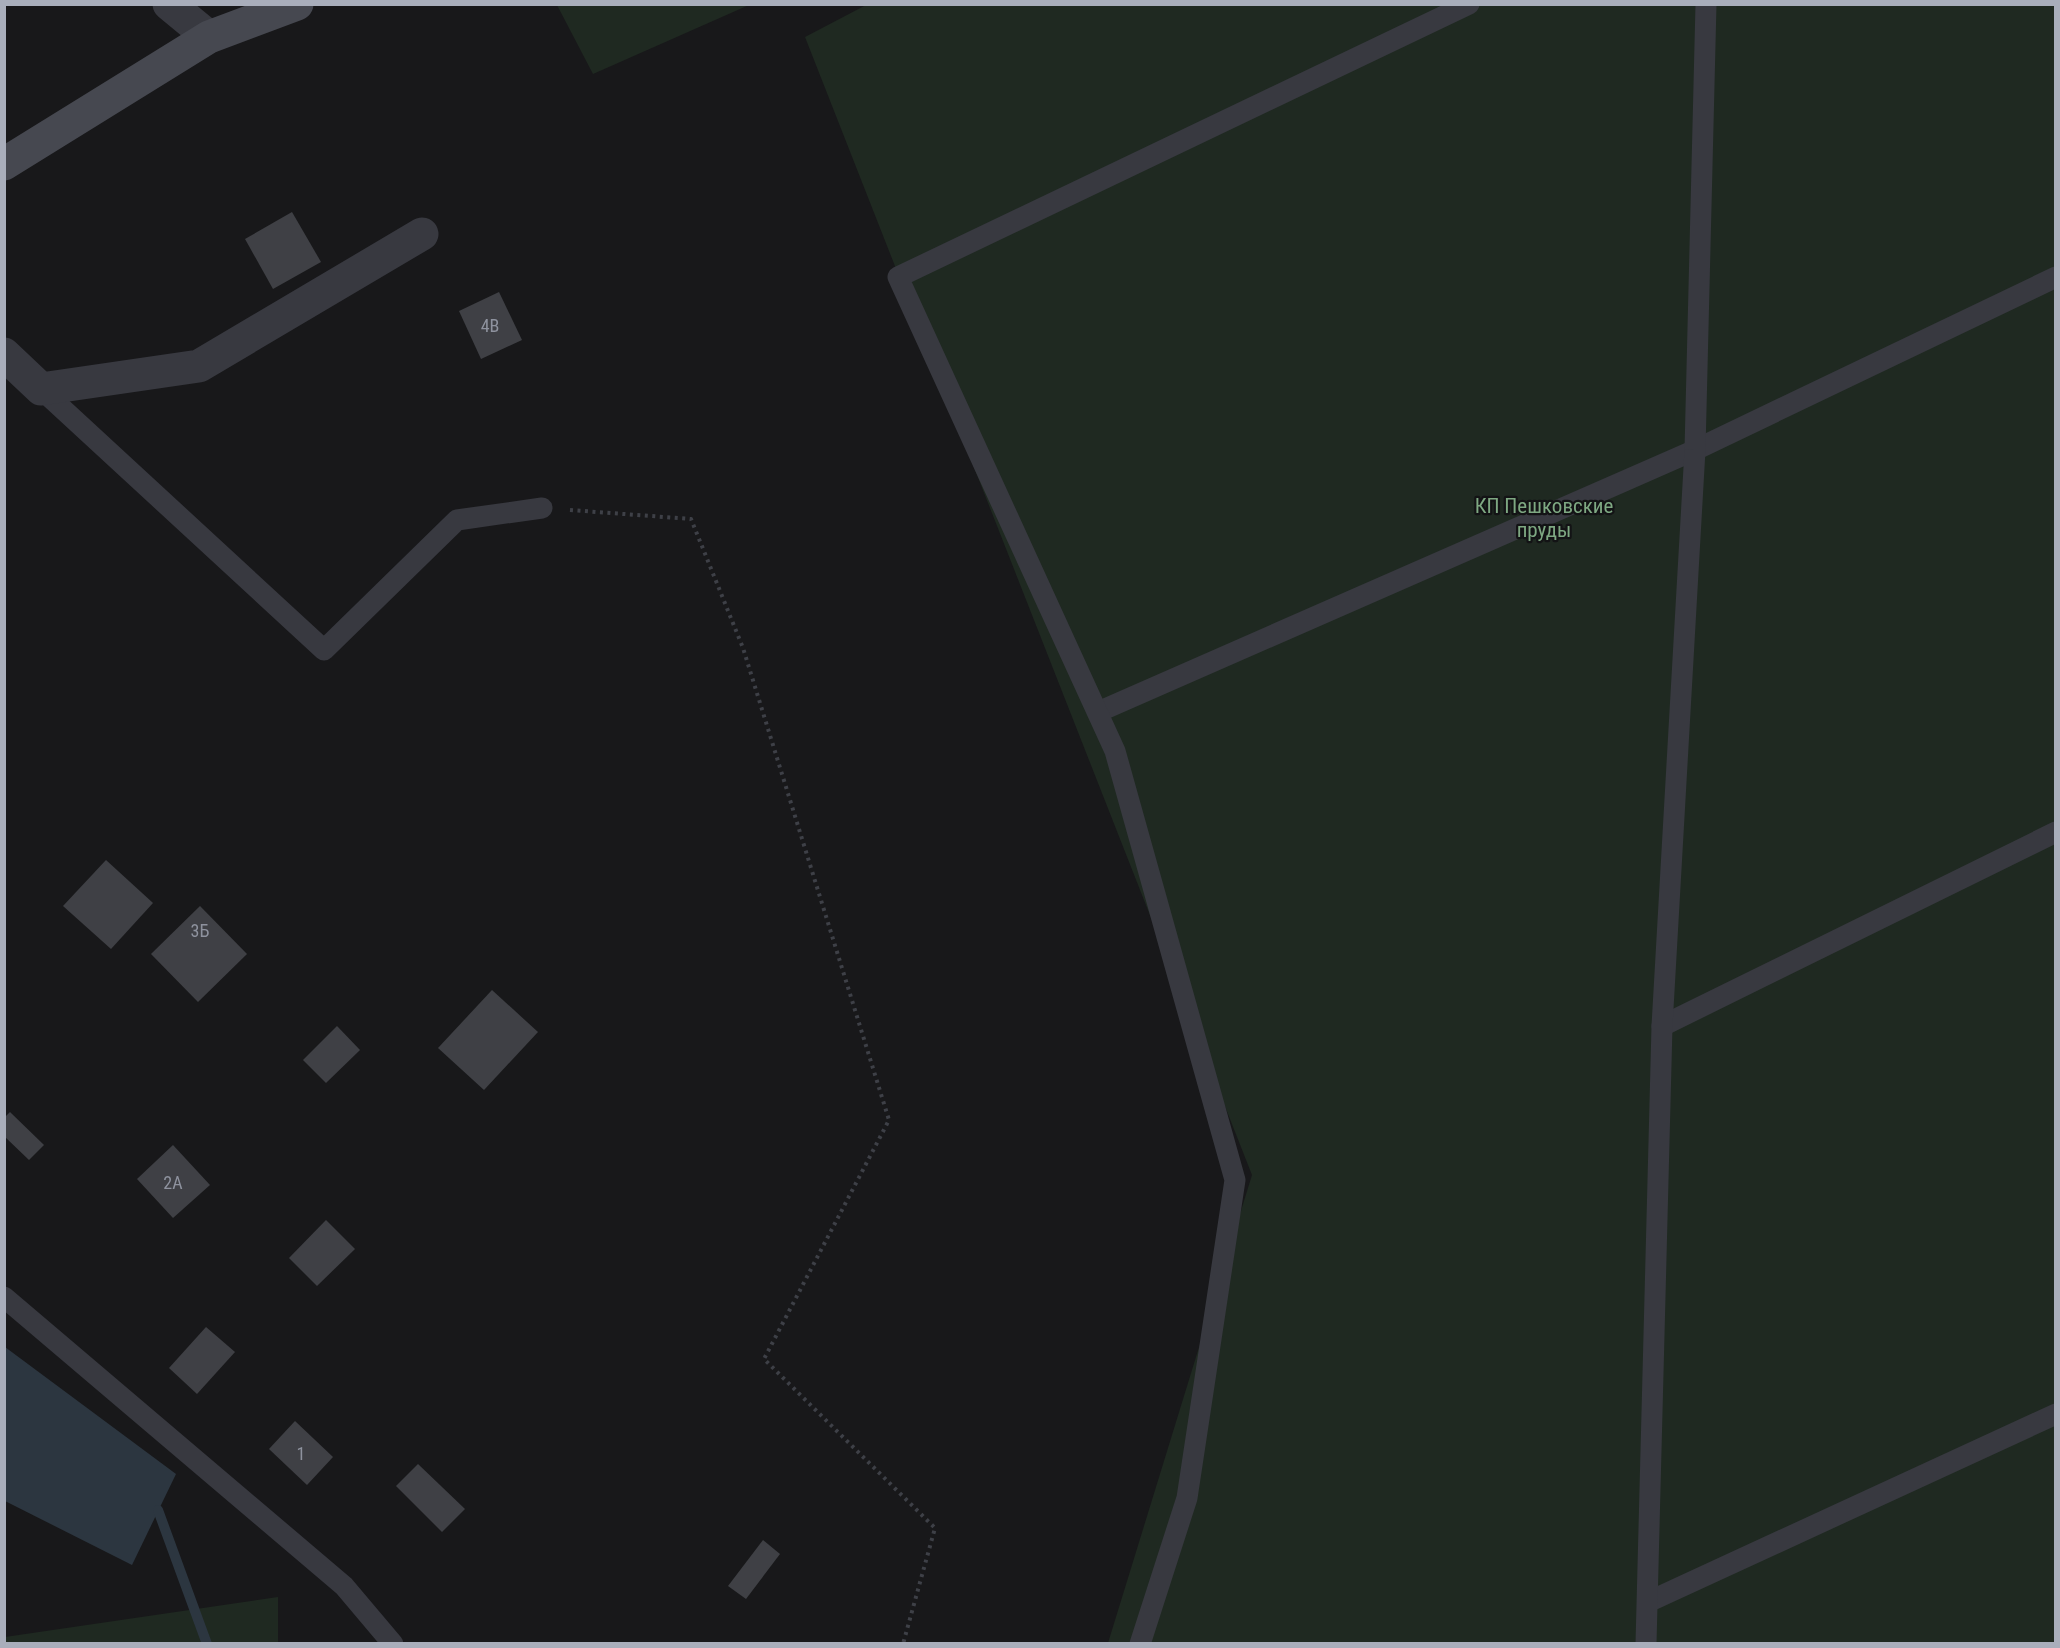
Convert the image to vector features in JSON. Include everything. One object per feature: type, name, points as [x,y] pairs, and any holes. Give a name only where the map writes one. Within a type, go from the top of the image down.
[{"type":"main road","points":[[4,164],[209,37],[297,4]]},
{"type":"street","points":[[169,4],[209,37]]},
{"type":"street","points":[[4,354],[41,389],[199,366],[422,234]]},
{"type":"lane","points":[[1140,1644],[1187,1498],[1235,1179],[1115,751],[898,277],[1469,4]]},
{"type":"lane","points":[[1646,1644],[1662,1026],[1695,450],[1706,4]]},
{"type":"lane","points":[[1098,712],[1695,450],[2055,277]]},
{"type":"lane","points":[[41,389],[324,650],[457,520],[542,508]]},
{"type":"lane","points":[[1662,1026],[2055,832]]},
{"type":"lane","points":[[4,1297],[344,1586],[393,1644]]},
{"type":"lane","points":[[1648,1602],[2055,1414]]},
{"type":"path","points":[[542,508],[692,519],[743,648],[889,1120],[764,1359],[935,1528],[903,1644]]},
{"type":"green space","name":"КП Пешковские пруды","points":[[868,4],[2055,5],[2055,1643],[1108,1643],[1252,1175],[805,37]]},
{"type":"green space","points":[[557,5],[749,5],[593,74]]},
{"type":"green space","points":[[278,1597],[278,1643],[5,1643],[5,1637]]},
{"type":"shaded area","points":[[5,1347],[176,1474],[132,1565],[5,1501]]},
{"type":"building","points":[[292,212],[321,262],[273,289],[245,239]]},
{"type":"building","points":[[499,292],[522,340],[481,359],[459,311]]},
{"type":"building","points":[[106,860],[153,903],[111,949],[63,906]]},
{"type":"building","points":[[200,906],[247,954],[198,1002],[151,954]]},
{"type":"building","points":[[492,990],[538,1032],[484,1090],[438,1048]]},
{"type":"building","points":[[337,1026],[360,1050],[326,1083],[303,1060]]},
{"type":"building","points":[[10,1112],[44,1145],[29,1160],[4,1136],[4,1118]]},
{"type":"building","points":[[173,1145],[210,1185],[173,1218],[137,1179]]},
{"type":"building","points":[[326,1220],[355,1249],[317,1286],[289,1258]]},
{"type":"building","points":[[206,1327],[235,1352],[197,1394],[169,1368]]},
{"type":"building","points":[[295,1421],[333,1457],[307,1485],[269,1449]]},
{"type":"building","points":[[418,1464],[465,1509],[442,1532],[396,1486]]},
{"type":"building","points":[[763,1540],[780,1554],[746,1599],[728,1586]]},
{"type":"waterway","points":[[158,1510],[207,1644]]}]
